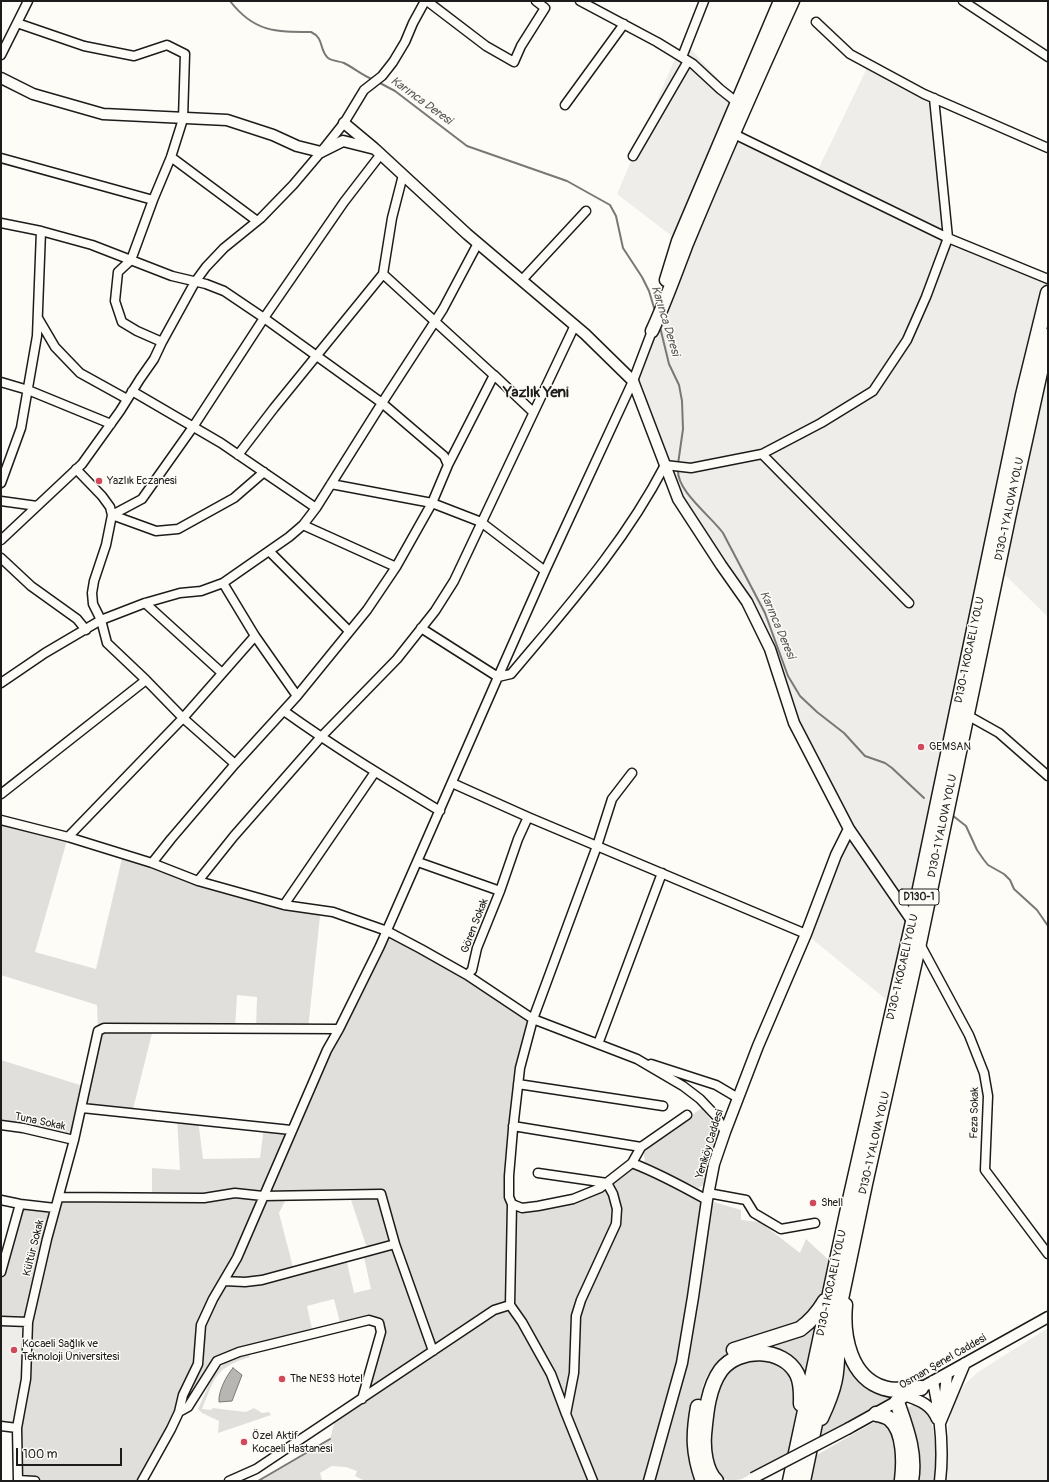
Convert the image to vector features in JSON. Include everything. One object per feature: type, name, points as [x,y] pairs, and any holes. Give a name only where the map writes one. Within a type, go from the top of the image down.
[{"type":"highway","name":"D130-1 KOCAELİ YOLU","points":[[797,1478],[806,1434],[829,1296],[913,922],[1008,463],[1045,303]]},
{"type":"highway","name":"D130-1 YALOVA YOLU","points":[[806,1434],[820,1420],[834,1387],[838,1358],[836,1322],[967,715],[1044,371],[1048,336]]},
{"type":"highway","points":[[855,1235],[845,1310],[847,1340],[854,1362],[868,1379],[884,1388],[895,1390],[927,1385]]},
{"type":"highway","points":[[702,1481],[694,1446],[695,1427],[703,1386],[709,1372],[719,1359],[731,1351],[800,1329],[817,1314],[829,1296]]},
{"type":"highway","points":[[716,1481],[710,1473],[706,1461],[704,1443],[710,1394],[715,1380],[722,1369],[739,1357],[750,1354],[771,1354],[781,1358],[791,1366],[797,1374],[801,1388],[806,1434]]},
{"type":"highway","points":[[902,1399],[913,1457],[911,1481]]},
{"type":"highway","points":[[876,1414],[892,1420],[899,1432],[903,1453],[902,1481]]},
{"type":"highway","name":"D130-1","points":[[797,1478],[806,1434]]},
{"type":"main road","points":[[663,298],[734,134],[740,105],[780,1]]},
{"type":"main road","points":[[652,331],[663,298],[678,241],[740,105],[793,1]]},
{"type":"street","points":[[1,55],[28,1]]},
{"type":"street","points":[[1,540],[82,464],[111,424],[154,359],[195,282],[206,267],[224,248],[257,222],[293,185],[321,152],[344,123],[364,90],[382,76],[393,62],[426,1],[486,46],[514,62],[521,46],[547,4],[536,1]]},
{"type":"street","points":[[580,1],[685,59],[740,105]]},
{"type":"street","points":[[633,156],[685,59],[704,1]]},
{"type":"street","points":[[963,1],[1048,56]]},
{"type":"street","points":[[816,22],[850,54],[934,98],[1048,148]]},
{"type":"street","points":[[17,23],[84,46],[134,56],[167,45],[185,54],[183,119],[171,157],[153,200],[131,260],[118,272],[115,302],[122,322],[137,331],[162,342]]},
{"type":"street","points":[[565,105],[624,24]]},
{"type":"street","points":[[1,78],[33,94],[102,114],[227,120],[273,135],[297,146],[321,152],[343,141],[378,152]]},
{"type":"street","points":[[669,466],[691,468],[762,454],[821,423],[873,391],[907,340],[926,297],[948,238],[934,98]]},
{"type":"street","points":[[344,123],[478,243],[575,324],[633,381],[669,466],[678,499],[747,602],[770,649],[794,723],[849,829],[913,922]]},
{"type":"street","points":[[734,134],[948,238],[1048,279]]},
{"type":"street","points":[[112,516],[142,499],[193,427],[264,318],[378,152]]},
{"type":"street","points":[[171,157],[257,222]]},
{"type":"street","points":[[1,158],[153,200]]},
{"type":"street","points":[[238,455],[383,274],[392,218],[403,175]]},
{"type":"street","points":[[522,280],[586,211]]},
{"type":"street","points":[[1,223],[41,231],[92,245],[172,276],[224,291],[382,403],[444,456],[448,465]]},
{"type":"street","points":[[1,483],[21,428],[37,336],[41,231]]},
{"type":"street","points":[[1,683],[45,652],[86,630],[101,620],[145,603],[180,594],[201,591],[223,583],[290,537],[303,525],[316,508],[382,403],[436,322],[478,243]]},
{"type":"street","points":[[383,274],[533,412]]},
{"type":"street","points":[[38,317],[55,347],[80,372],[127,400]]},
{"type":"street","points":[[198,881],[234,836],[320,738],[398,659],[435,611],[454,581],[575,324]]},
{"type":"street","points":[[142,1481],[172,1429],[184,1394],[198,1364],[201,1326],[213,1299],[237,1258],[291,1130],[327,1050],[387,931],[545,571],[633,381],[652,331]]},
{"type":"street","points":[[1044,371],[1048,354]]},
{"type":"street","points":[[152,863],[235,764],[297,696],[367,610],[396,567],[432,503],[448,465],[494,376],[498,379]]},
{"type":"street","points":[[1,382],[28,390],[111,424]]},
{"type":"street","points":[[132,391],[238,455],[316,508]]},
{"type":"street","points":[[762,454],[909,603]]},
{"type":"street","points":[[421,628],[498,677],[511,674],[595,574],[619,542],[669,466]]},
{"type":"street","points":[[76,469],[102,496],[110,507],[112,516],[106,545],[94,581],[92,593],[93,604],[101,620],[107,643],[184,718],[235,764]]},
{"type":"street","points":[[112,516],[156,531],[178,528],[234,498],[264,472]]},
{"type":"street","points":[[331,484],[432,503],[481,522],[545,571]]},
{"type":"street","points":[[1,500],[37,506]]},
{"type":"street","points":[[303,525],[396,567]]},
{"type":"street","points":[[269,551],[349,631]]},
{"type":"street","points":[[1,558],[30,586],[77,619],[86,630]]},
{"type":"street","points":[[223,583],[255,636],[297,696]]},
{"type":"street","points":[[145,603],[222,673]]},
{"type":"street","points":[[68,837],[184,718],[255,636]]},
{"type":"street","points":[[1,794],[146,680]]},
{"type":"street","points":[[284,711],[320,738],[440,811]]},
{"type":"street","points":[[967,715],[999,733],[1048,776]]},
{"type":"street","points":[[284,905],[375,772]]},
{"type":"street","points":[[593,1481],[551,1374],[522,1322],[510,1305],[512,1204],[509,1197],[509,1176],[520,1068],[533,1019],[597,846],[612,799],[632,773]]},
{"type":"street","points":[[452,783],[528,817],[806,934]]},
{"type":"street","points":[[500,891],[518,838],[528,817]]},
{"type":"street","points":[[1,820],[68,837],[152,863],[198,881],[284,905],[333,912],[387,931],[467,975],[533,1019],[637,1059],[716,1085],[738,1098]]},
{"type":"street","name":"Yeniköy Caddesi","points":[[649,1481],[682,1363],[694,1297],[714,1164],[758,1046],[806,934],[836,855],[849,829]]},
{"type":"street","name":"Gören Sokak","points":[[418,862],[500,891],[477,948],[472,970],[467,975]]},
{"type":"street","points":[[598,1044],[662,873]]},
{"type":"street","name":"Feza Sokak","points":[[919,943],[969,1035],[984,1073],[988,1096],[985,1170],[1048,1254]]},
{"type":"street","name":"Kültür Sokak","points":[[18,1481],[17,1428],[26,1379],[28,1322],[47,1239],[82,1108],[98,1031],[104,1028],[339,1028]]},
{"type":"street","points":[[637,1059],[683,1086],[700,1099],[717,1117],[725,1132]]},
{"type":"street","points":[[518,1084],[663,1106]]},
{"type":"street","points":[[82,1108],[291,1130]]},
{"type":"street","points":[[512,1204],[522,1208],[538,1206],[573,1199],[600,1188],[632,1163],[641,1146],[687,1115]]},
{"type":"street","name":"Tuna Sokak","points":[[1,1125],[23,1128],[74,1140]]},
{"type":"street","points":[[513,1126],[641,1146]]},
{"type":"street","points":[[632,1163],[708,1196],[746,1200],[754,1213],[781,1229],[815,1223]]},
{"type":"street","points":[[538,1173],[607,1183]]},
{"type":"street","points":[[566,1414],[574,1373],[576,1316],[581,1300],[616,1224],[616,1209],[613,1194],[607,1183]]},
{"type":"street","points":[[58,1197],[204,1198],[235,1193],[263,1196],[381,1194],[395,1244],[433,1351]]},
{"type":"street","points":[[1,1200],[55,1208]]},
{"type":"street","points":[[1,1272],[20,1204]]},
{"type":"street","points":[[224,1280],[245,1282],[262,1280],[395,1244]]},
{"type":"street","points":[[229,1481],[256,1469],[494,1310],[510,1305]]},
{"type":"street","name":"Osman Şenel Caddesi","points":[[750,1480],[876,1414],[1048,1317]]},
{"type":"street","points":[[179,1412],[188,1407],[217,1361],[239,1352],[369,1320],[379,1323],[380,1332],[362,1399]]},
{"type":"street","points":[[1,1321],[28,1322]]},
{"type":"street","points":[[939,1425],[965,1363]]},
{"type":"street","points":[[939,1425],[945,1397],[947,1374]]},
{"type":"street","points":[[927,1385],[939,1425],[942,1458],[940,1481]]},
{"type":"street","points":[[902,1399],[926,1404],[933,1411],[939,1425]]},
{"type":"street","points":[[1,1426],[17,1428]]},
{"type":"street","points":[[18,1481],[35,1481]]},
{"type":"shaded area","points":[[683,40],[744,108],[734,134],[816,174],[868,66],[934,100],[948,238],[1048,279],[1048,370],[1046,382],[1048,384],[1048,617],[998,568],[893,1005],[806,934],[849,829],[794,723],[747,602],[678,499],[633,381],[686,247],[617,194]]},
{"type":"shaded area","points":[[1,820],[68,837],[35,952],[96,969],[123,854],[198,881],[315,910],[320,916],[308,1029],[256,1029],[257,997],[237,995],[235,1029],[153,1029],[132,1113],[82,1108],[74,1140],[1,1125],[1,1060],[86,1087],[98,1031],[97,1005],[1,975]]},
{"type":"shaded area","points":[[387,931],[533,1019],[520,1068],[509,1197],[522,1208],[600,1188],[632,1163],[707,1200],[741,1210],[741,1220],[760,1222],[800,1253],[806,1239],[835,1266],[817,1314],[731,1351],[720,1360],[706,1378],[702,1388],[699,1410],[703,1481],[365,1481],[355,1476],[357,1471],[346,1467],[332,1466],[320,1473],[322,1480],[318,1481],[258,1481],[330,1439],[336,1417],[362,1399],[379,1323],[369,1320],[341,1327],[334,1299],[307,1306],[313,1334],[217,1361],[188,1407],[179,1412],[142,1481],[18,1480],[17,1428],[28,1322],[1,1321],[1,1272],[20,1204],[55,1208],[59,1197],[152,1198],[152,1168],[180,1170],[177,1118],[198,1120],[203,1159],[260,1158],[264,1127],[291,1130]],"holes":[[[349,1194],[368,1251],[363,1253],[371,1289],[354,1293],[346,1258],[294,1271],[279,1213],[288,1195]]]},
{"type":"shaded area","points":[[702,1108],[718,1130],[704,1185],[698,1188],[645,1163],[643,1148]]},
{"type":"shaded area","points":[[818,1318],[805,1380],[764,1348]]},
{"type":"shaded area","name":"Kocaeli Sağlık ve Teknoloji Üniversitesi","points":[[1,1321],[28,1322],[17,1428],[1,1426]]},
{"type":"shaded area","points":[[1048,1328],[1048,1481],[945,1481],[948,1428],[952,1407],[964,1385],[978,1372]]},
{"type":"shaded area","points":[[840,1343],[849,1360],[898,1395],[820,1436],[829,1410]]},
{"type":"shaded area","points":[[248,1354],[250,1357],[229,1365],[222,1370],[213,1382],[202,1409],[212,1410],[212,1408],[246,1412],[254,1408],[262,1413],[269,1412],[271,1415],[218,1433],[219,1421],[202,1413],[198,1409],[215,1371],[228,1361]]},
{"type":"shaded area","points":[[751,1358],[773,1359],[793,1375],[798,1401],[788,1453],[742,1479],[730,1481],[723,1478],[717,1472],[709,1450],[714,1398],[728,1370]]},
{"type":"shaded area","points":[[233,1368],[242,1375],[232,1401],[219,1402],[223,1384]]},
{"type":"shaded area","points":[[913,1405],[923,1407],[928,1412],[931,1420],[935,1441],[935,1481],[917,1481],[905,1412],[907,1408]]},
{"type":"shaded area","points":[[878,1420],[890,1425],[897,1440],[898,1481],[811,1481],[815,1456]]},
{"type":"waterway","name":"Karınca Deresi","points":[[230,1],[248,19],[266,28],[287,32],[311,32],[315,34],[320,40],[323,50],[328,58],[344,63],[374,80]]},
{"type":"waterway","name":"Karınca Deresi","points":[[378,82],[395,91],[467,146],[567,181],[610,205],[616,216],[623,248],[642,277],[649,291],[655,311]]},
{"type":"waterway","name":"Karınca Deresi","points":[[660,327],[669,364],[679,385],[682,401],[683,429],[678,464]]},
{"type":"waterway","name":"Karınca Deresi","points":[[678,469],[682,486],[695,503],[723,533],[765,613],[788,676],[800,696],[817,712],[844,733],[865,756],[885,763],[924,798]]},
{"type":"waterway","name":"Karınca Deresi","points":[[952,815],[966,826],[977,850],[988,865],[1004,874],[1010,880],[1014,889],[1037,910],[1048,926]]},
{"type":"waterway","points":[[258,1481],[330,1439]]},
{"type":"place","name":"Yazlık Eczanesi","points":[[99,481]]},
{"type":"place","name":"GEMSAN","points":[[921,747]]},
{"type":"place","name":"Shell","points":[[813,1203]]},
{"type":"place","name":"Kocaeli Sağlık ve Teknoloji Üniversitesi","points":[[14,1350]]},
{"type":"place","name":"The NESS Hotel","points":[[282,1379]]},
{"type":"place","name":"Özel Aktif Kocaeli Hastanesi","points":[[244,1442]]},
{"type":"district","name":"Yazlık Yeni","points":[[536,393]]}]
